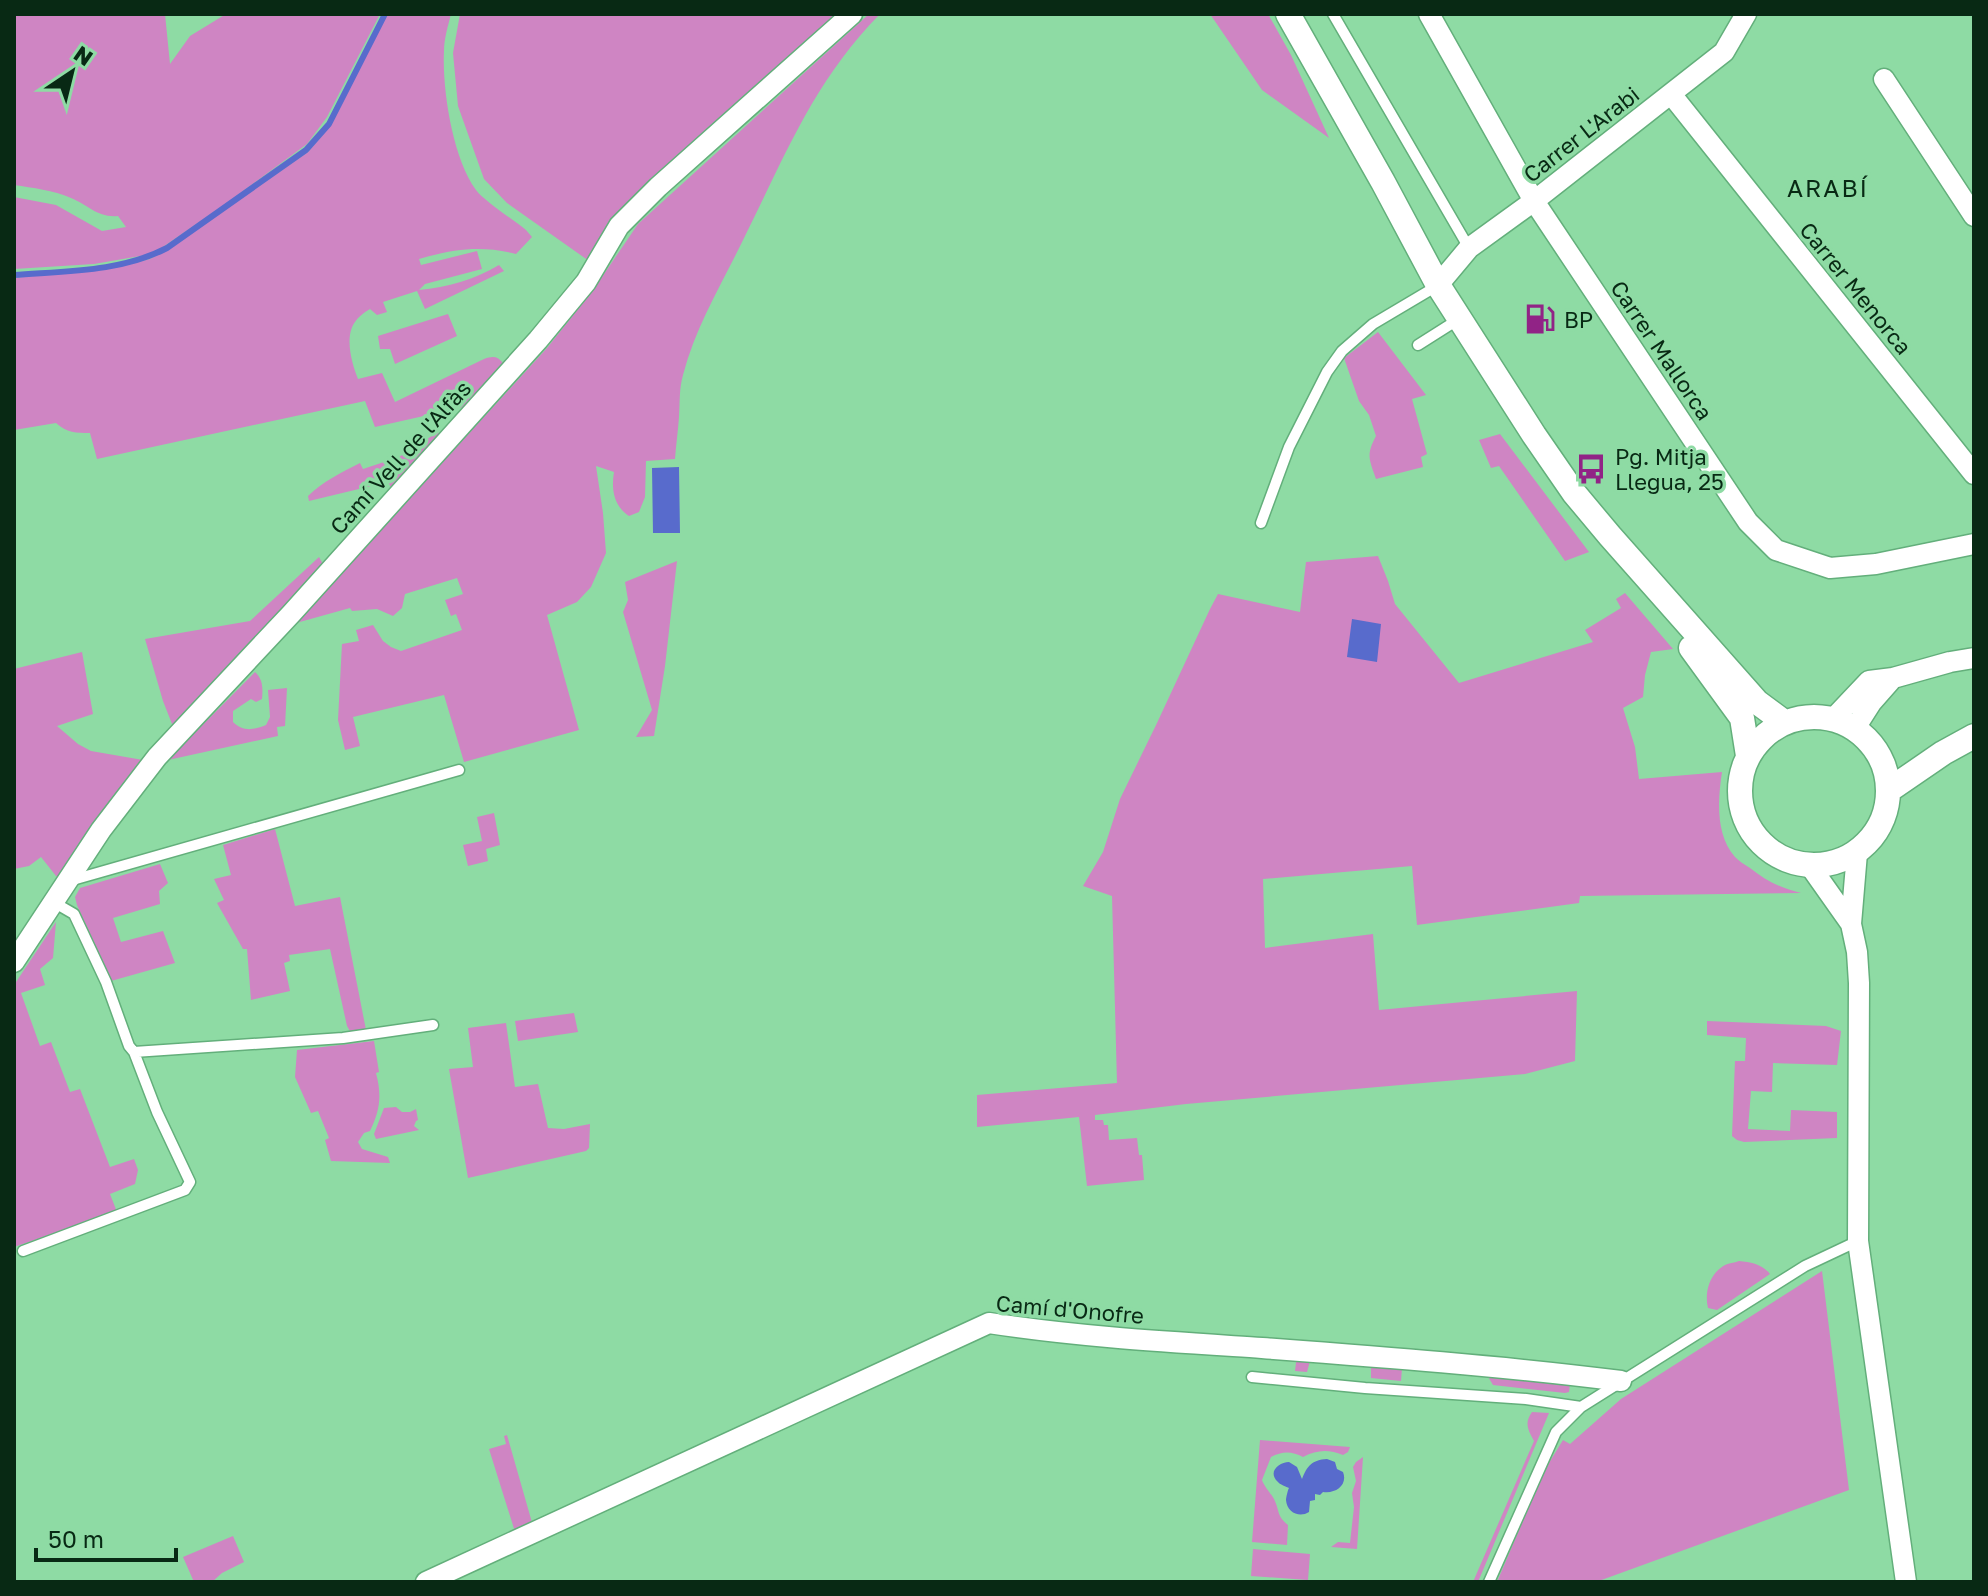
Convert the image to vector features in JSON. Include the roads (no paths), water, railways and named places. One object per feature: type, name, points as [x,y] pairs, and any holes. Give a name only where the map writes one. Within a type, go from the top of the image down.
[{"type":"street","name":"Camí Vell de l'Alfàs","points":[[14,962],[101,830],[157,757],[291,614],[538,340],[586,282],[619,226],[658,187],[852,14]]},
{"type":"street","points":[[1288,14],[1438,285],[1574,493],[1757,702],[1784,722]]},
{"type":"street","name":"Carrer Mallorca","points":[[1429,14],[1534,201],[1748,522],[1776,550],[1830,568],[1876,564],[1974,544]]},
{"type":"street","name":"Carrer L'Arabi","points":[[1438,285],[1469,248],[1724,52],[1746,14]]},
{"type":"street","points":[[1884,79],[1974,216]]},
{"type":"street","name":"Carrer Menorca","points":[[1671,94],[1974,474]]},
{"type":"street","points":[[1610,536],[1742,718],[1748,756]]},
{"type":"street","points":[[1844,724],[1871,703],[1893,678],[1974,658]]},
{"type":"street","points":[[1808,717],[1844,724],[1873,745],[1887,778],[1885,814],[1874,836],[1857,853],[1835,863],[1810,866],[1787,861],[1765,847],[1749,828],[1741,805],[1740,780],[1748,756],[1761,736],[1784,722],[1808,717]]},
{"type":"street","points":[[1887,778],[1974,736]]},
{"type":"street","points":[[1857,853],[1851,924],[1859,983],[1858,1241],[1906,1582]]},
{"type":"street","points":[[1810,866],[1851,924]]},
{"type":"street","name":"Camí d'Onofre","points":[[426,1582],[989,1323],[1186,1343],[1490,1366],[1621,1381]]},
{"type":"lane","points":[[1333,14],[1469,248]]},
{"type":"lane","points":[[1261,523],[1289,447],[1327,372],[1342,351],[1373,324],[1438,285]]},
{"type":"lane","points":[[1418,345],[1459,319]]},
{"type":"lane","points":[[69,881],[459,770]]},
{"type":"lane","points":[[23,1251],[185,1190],[190,1182],[157,1112],[106,982],[74,914],[55,903]]},
{"type":"lane","points":[[134,1052],[343,1038],[433,1025]]},
{"type":"lane","points":[[1489,1582],[1556,1432],[1581,1407],[1805,1266],[1858,1241]]},
{"type":"lane","points":[[1252,1377],[1526,1399],[1581,1407]]},
{"type":"water","points":[[679,467],[680,533],[653,533],[652,468]]},
{"type":"water","points":[[1352,619],[1381,624],[1377,662],[1347,657]]},
{"type":"water","points":[[1327,1459],[1335,1462],[1337,1469],[1343,1472],[1342,1485],[1332,1492],[1315,1494],[1315,1500],[1310,1501],[1309,1512],[1294,1513],[1286,1499],[1289,1488],[1280,1484],[1274,1471],[1289,1462],[1297,1467],[1302,1479],[1311,1464]]},
{"type":"waterway","points":[[14,275],[112,266],[167,248],[306,150],[329,124],[385,14]]},
{"type":"place","name":"BP","points":[[1540,319]]},
{"type":"place","name":"Pg. Mitja Llegua, 25","points":[[1591,469]]},
{"type":"district","name":"ARABÍ","points":[[1828,187]]}]
